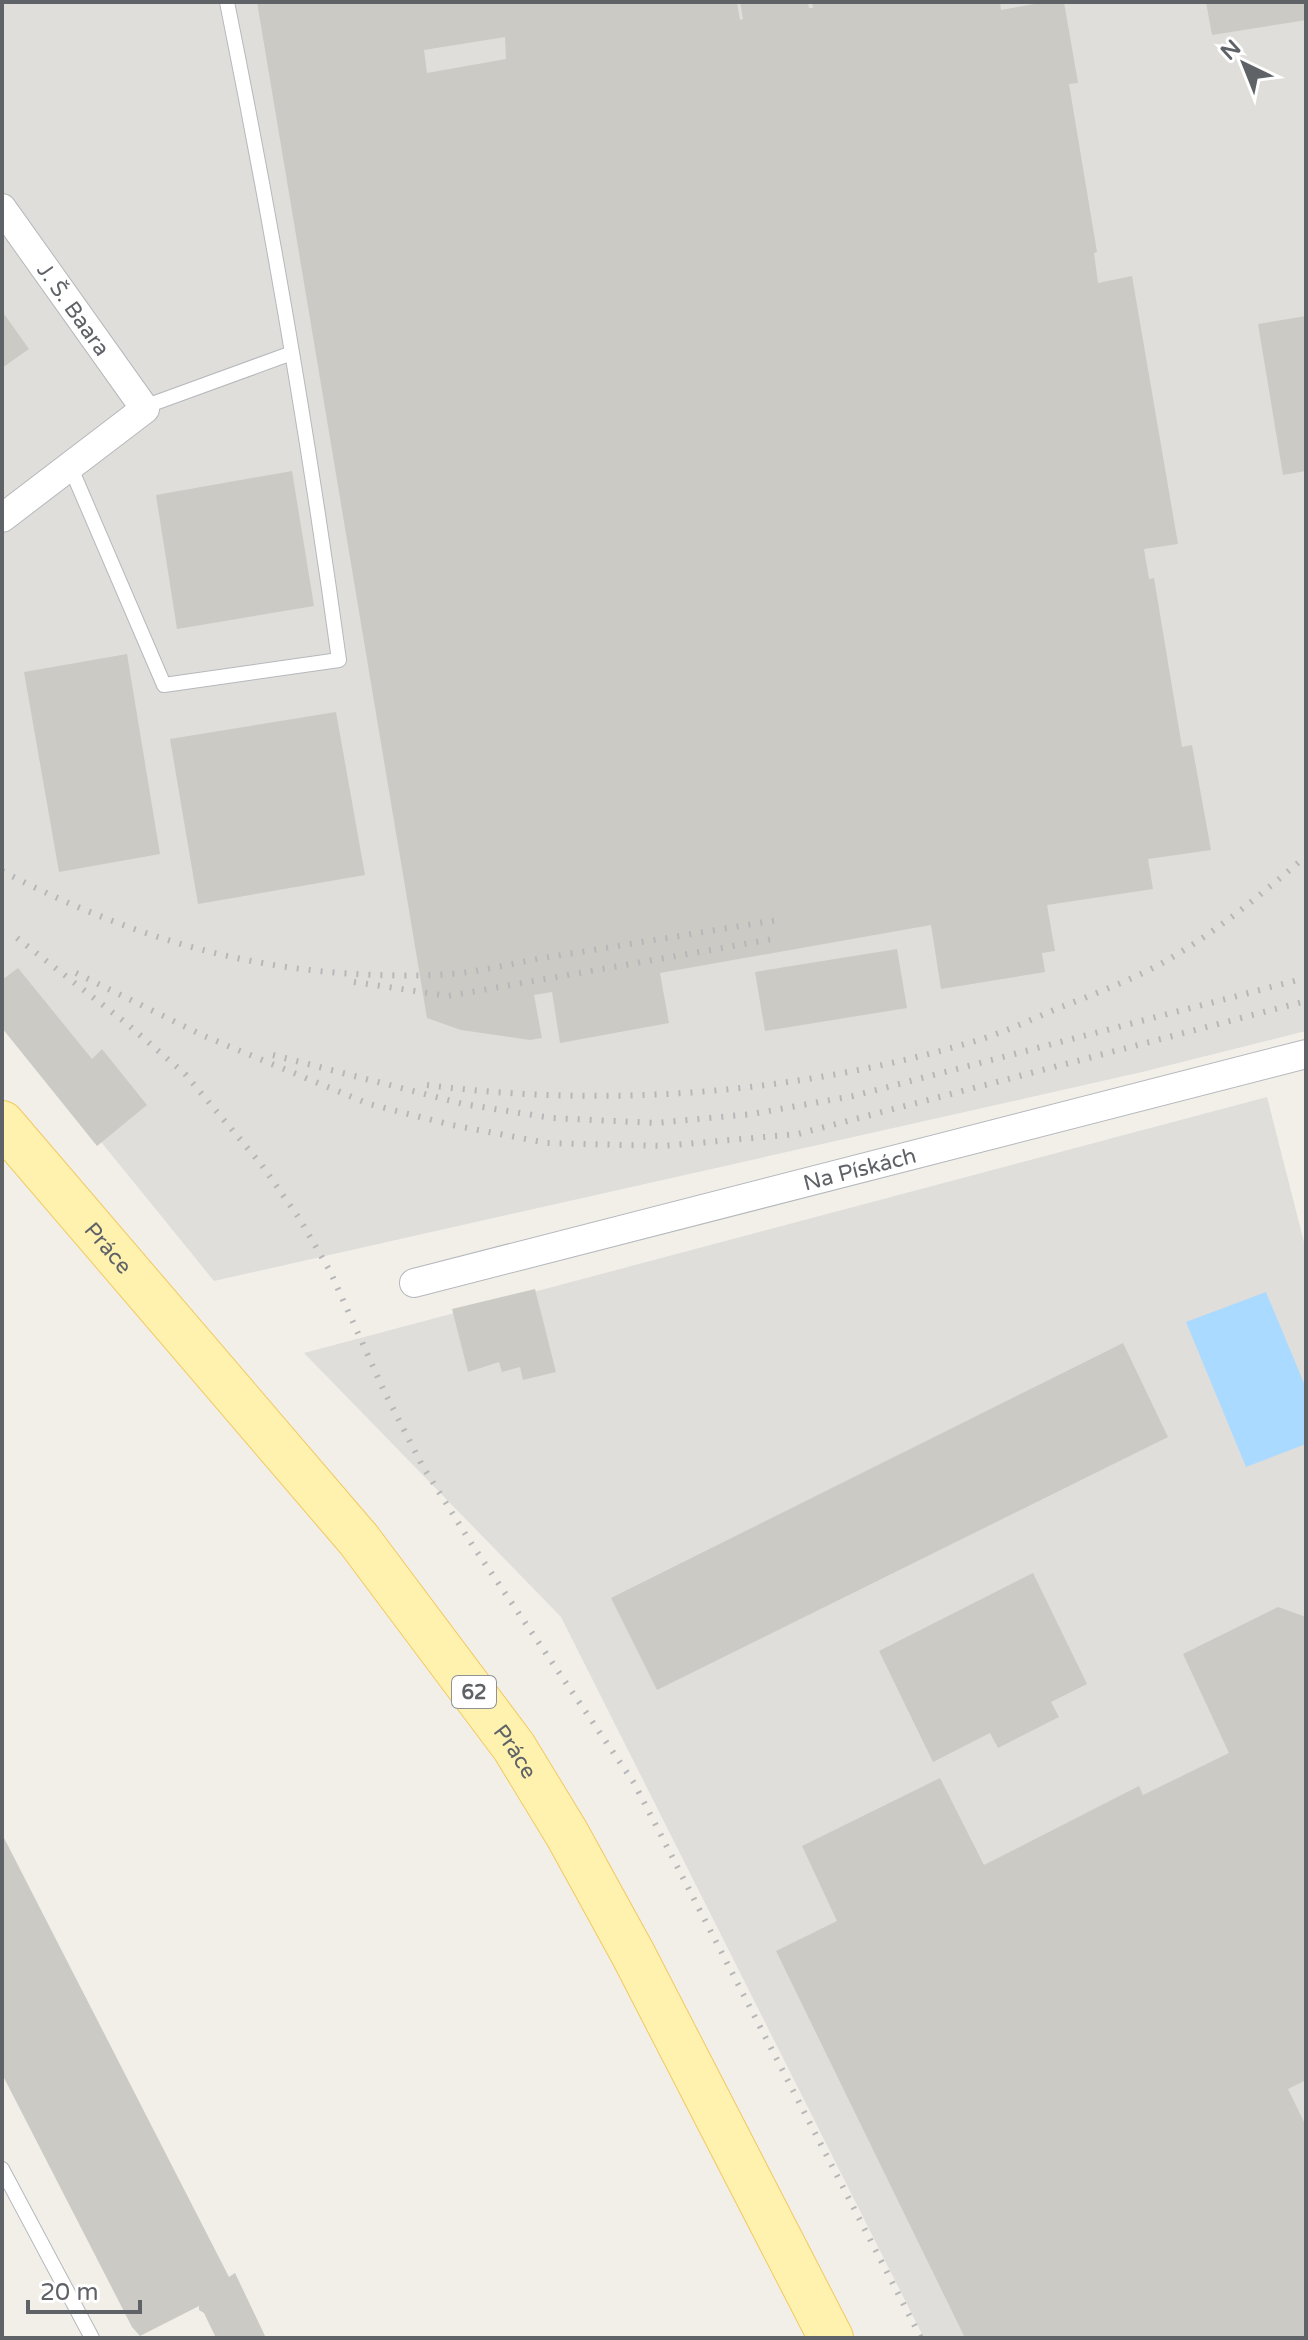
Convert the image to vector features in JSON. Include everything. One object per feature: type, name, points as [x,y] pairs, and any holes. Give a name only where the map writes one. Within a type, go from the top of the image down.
[{"type":"main road","name":"Práce","points":[[2,1123],[359,1540],[514,1747],[567,1834],[633,1954],[831,2338]]},
{"type":"street","name":"J. Š. Baara","points":[[2,208],[149,407]]},
{"type":"street","points":[[2,518],[149,407]]},
{"type":"street","name":"Na Pískách","points":[[414,1283],[1306,1054]]},
{"type":"lane","points":[[70,466],[164,685],[339,660],[317,500],[292,353],[227,2]]},
{"type":"lane","points":[[149,407],[292,353]]},
{"type":"lane","points":[[2,2169],[92,2338]]},
{"type":"shaded area","points":[[2,2],[1306,2],[1306,1031],[1142,1072],[214,1281],[2,1020]]},
{"type":"shaded area","points":[[1267,1097],[1306,1250],[1306,2338],[924,2338],[561,1617],[304,1353]]},
{"type":"water","points":[[1266,1292],[1306,1388],[1306,1444],[1246,1467],[1186,1322]]},
{"type":"building","points":[[257,2],[737,2],[740,20],[743,19],[740,2],[808,2],[809,8],[813,8],[812,2],[1000,2],[1001,10],[1064,2],[1078,83],[1069,84],[1097,252],[1094,253],[1098,283],[1132,276],[1178,544],[1144,549],[1149,579],[1154,578],[1182,747],[1192,745],[1211,850],[1148,859],[1153,889],[1047,905],[1055,951],[1042,953],[1045,972],[941,989],[931,925],[660,973],[669,1023],[560,1043],[552,992],[534,995],[542,1038],[530,1040],[461,1030],[427,1018]],"holes":[[[505,37],[506,59],[427,73],[424,50]]]},
{"type":"building","points":[[1206,2],[1306,2],[1306,20],[1212,35]]},
{"type":"building","points":[[2,311],[29,349],[2,368]]},
{"type":"building","points":[[1306,316],[1306,471],[1283,475],[1258,324]]},
{"type":"building","points":[[292,471],[314,606],[177,629],[156,495]]},
{"type":"building","points":[[127,654],[160,854],[59,872],[24,672]]},
{"type":"building","points":[[336,712],[365,875],[198,904],[170,739]]},
{"type":"building","points":[[897,949],[907,1008],[765,1031],[755,972]]},
{"type":"building","points":[[18,968],[92,1059],[102,1049],[147,1105],[97,1146],[2,1028],[2,980]]},
{"type":"building","points":[[535,1289],[556,1372],[523,1380],[520,1367],[502,1372],[499,1362],[468,1372],[452,1309]]},
{"type":"building","points":[[1123,1343],[1168,1437],[657,1690],[611,1598]]},
{"type":"building","points":[[1033,1573],[1087,1684],[1051,1702],[1059,1717],[998,1748],[990,1733],[933,1762],[879,1651]]},
{"type":"building","points":[[1278,1607],[1306,1617],[1306,2080],[1288,2089],[1306,2126],[1306,2338],[965,2338],[776,1951],[837,1921],[802,1846],[940,1778],[984,1865],[1139,1786],[1143,1795],[1229,1753],[1183,1654]]},
{"type":"building","points":[[2,1834],[229,2277],[235,2273],[266,2338],[216,2338],[199,2306],[140,2336],[132,2327],[2,2074]]},
{"type":"railway","points":[[427,1085],[567,1096],[707,1091],[777,1084],[915,1057],[1002,1032],[1158,965],[1224,923],[1306,856]]},
{"type":"railway","points":[[2,871],[107,919],[212,952],[265,964],[377,975],[464,973],[778,920]]},
{"type":"railway","points":[[17,938],[126,1023],[185,1074],[261,1164],[299,1218],[330,1271],[384,1391],[422,1465],[471,1543],[634,1783],[921,2338]]},
{"type":"railway","points":[[354,982],[448,996],[779,938]]},
{"type":"railway","points":[[76,973],[204,1036],[369,1104],[452,1125],[547,1143],[663,1146],[798,1134],[1306,1001]]},
{"type":"railway","points":[[273,1055],[463,1104],[552,1118],[656,1123],[752,1114],[853,1096],[1306,978]]}]
